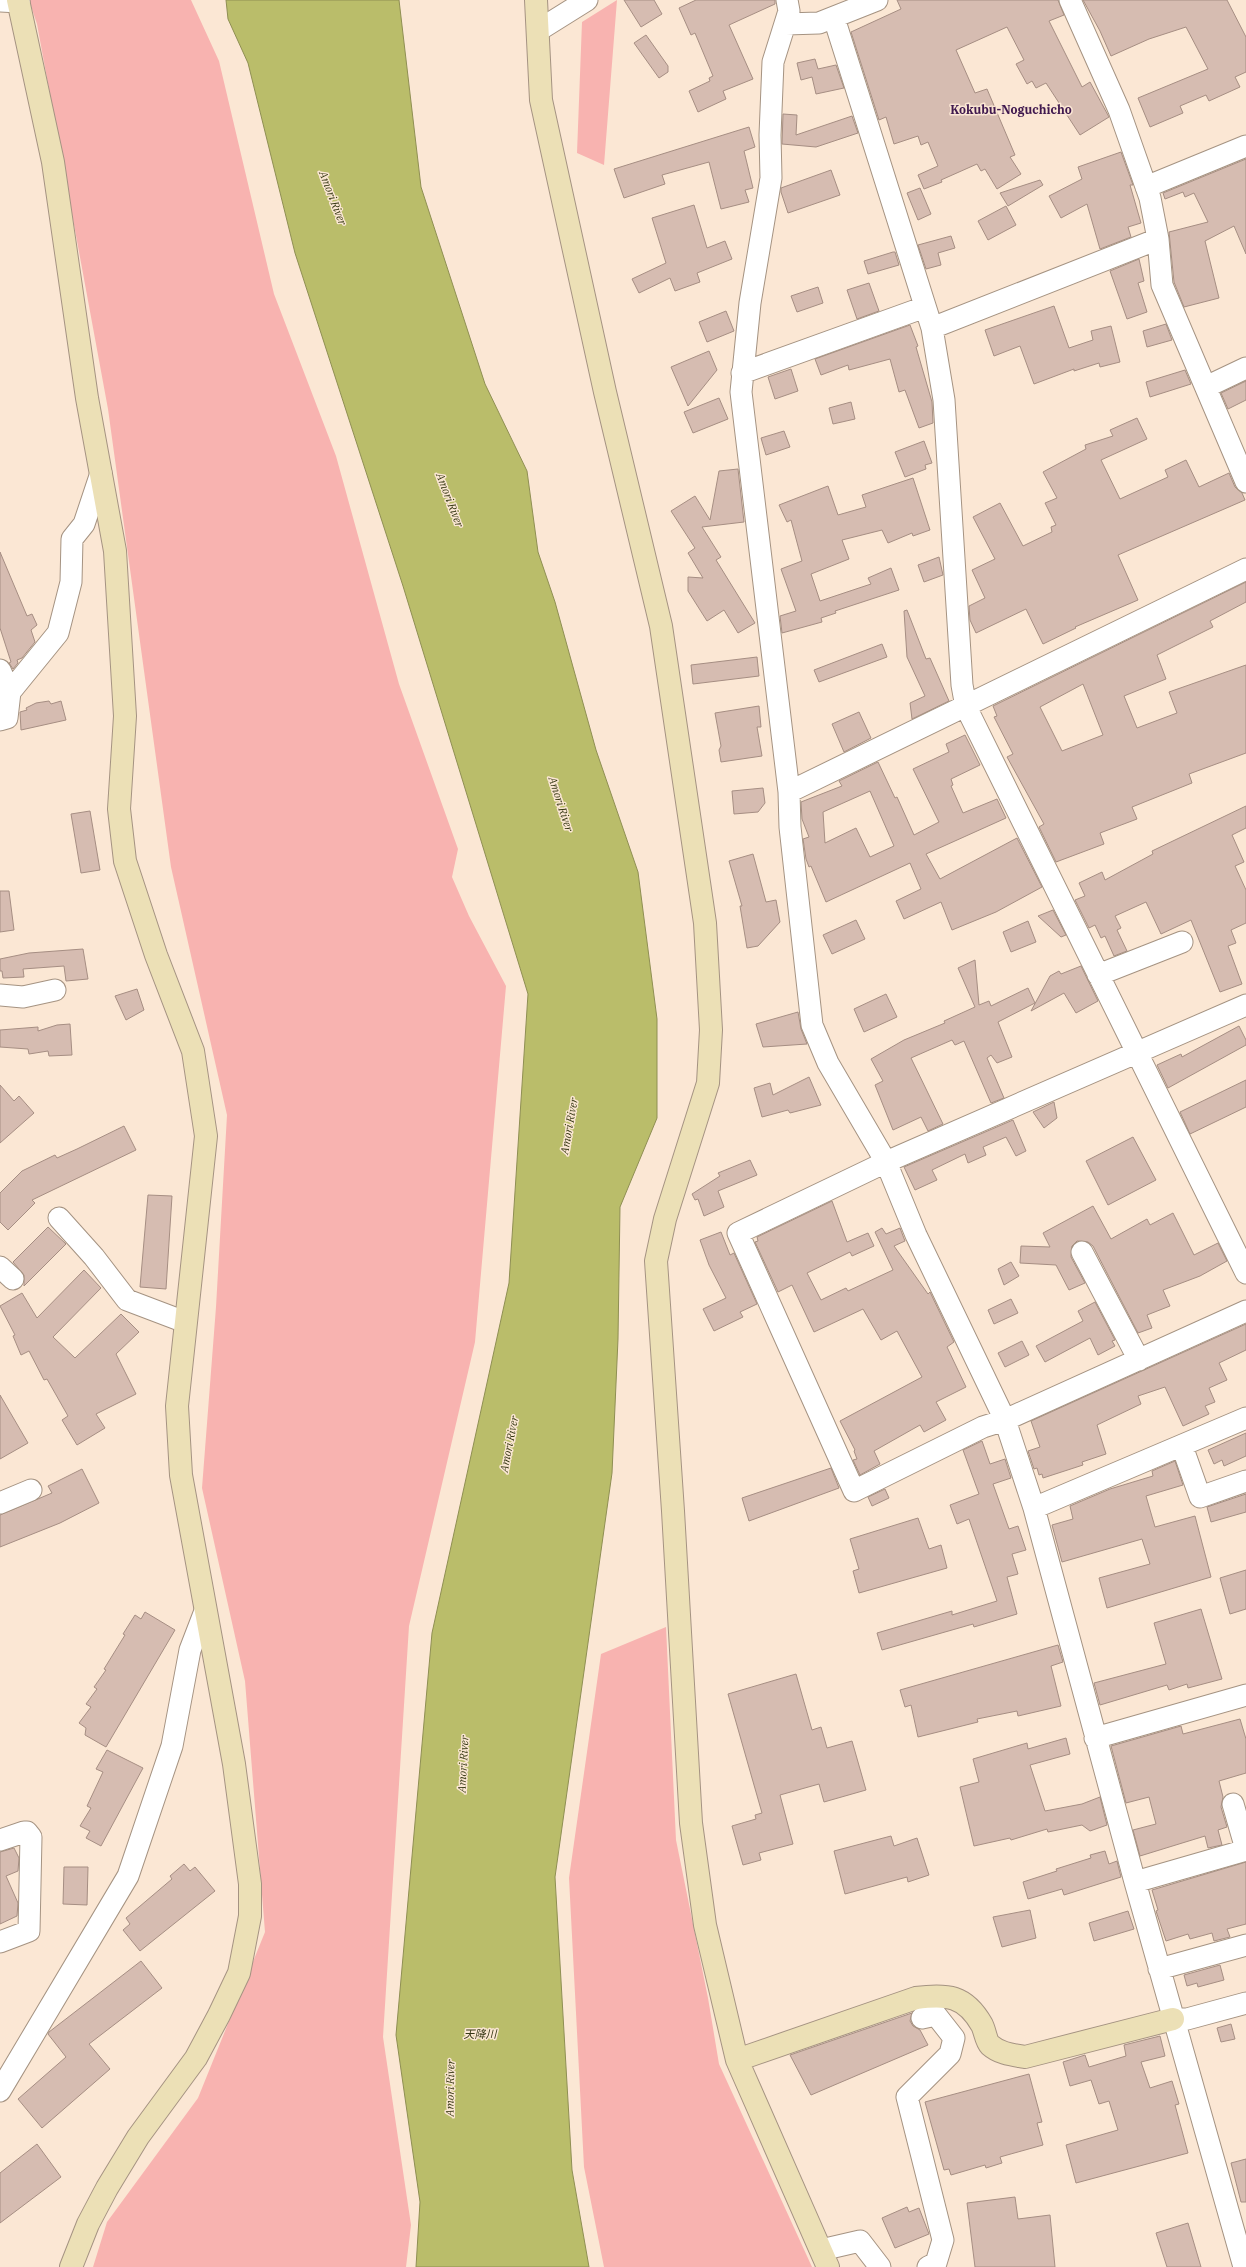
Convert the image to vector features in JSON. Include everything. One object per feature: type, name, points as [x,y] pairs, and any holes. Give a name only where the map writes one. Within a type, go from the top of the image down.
[{"type":"street","points":[[536,0],[539,30],[541,100],[606,400],[661,626],[706,923],[711,1030],[708,1083],[665,1219],[656,1261],[673,1511],[691,1823],[705,1925],[737,2060],[825,2259],[860,2241],[880,2267]]},
{"type":"street","points":[[539,30],[587,0]]},
{"type":"street","points":[[787,0],[789,11],[773,62],[770,135],[771,178],[754,273],[741,392],[789,792],[790,827],[812,1025],[828,1063],[886,1162],[916,1235],[1005,1420],[1034,1508],[1095,1738],[1244,2267]]},
{"type":"street","points":[[786,24],[819,23],[877,0]]},
{"type":"street","points":[[1070,0],[1119,110],[1146,186],[1158,239],[1162,285],[1246,482]]},
{"type":"street","points":[[12,1],[52,162],[87,398],[115,551],[125,716],[119,809],[125,861],[156,955],[193,1051],[206,1136],[177,1406],[181,1475],[234,1764],[247,1861],[250,1916],[246,1947],[239,1973],[196,2058],[138,2137],[107,2188],[88,2224],[71,2267]]},
{"type":"street","points":[[834,18],[932,328],[944,400],[962,684],[966,707],[1246,1273]]},
{"type":"street","points":[[1146,186],[1246,146]]},
{"type":"street","points":[[932,328],[1158,239]]},
{"type":"street","points":[[742,373],[925,307]]},
{"type":"street","points":[[1206,387],[1246,368]]},
{"type":"street","points":[[10,692],[58,633],[71,582],[72,539],[84,524],[101,473]]},
{"type":"street","points":[[789,792],[966,707],[1246,569]]},
{"type":"street","points":[[0,670],[10,692],[7,718],[0,720]]},
{"type":"street","points":[[1098,974],[1182,942]]},
{"type":"street","points":[[0,995],[23,998],[55,990]]},
{"type":"street","points":[[1246,1005],[886,1162],[738,1233],[854,1491],[977,1429],[1005,1420],[1246,1311]]},
{"type":"street","points":[[59,1218],[94,1257],[127,1300],[185,1322]]},
{"type":"street","points":[[1082,1252],[1139,1360]]},
{"type":"street","points":[[1034,1508],[1246,1418]]},
{"type":"street","points":[[1182,1446],[1200,1497],[1246,1481]]},
{"type":"street","points":[[0,1503],[31,1490]]},
{"type":"street","points":[[0,2091],[128,1876],[172,1746],[190,1650],[205,1611]]},
{"type":"street","points":[[1095,1738],[1246,1695]]},
{"type":"street","points":[[1135,1882],[1246,1850],[1233,1804]]},
{"type":"street","points":[[0,1840],[24,1832],[27,1832],[31,1836],[29,1931],[0,1942]]},
{"type":"street","points":[[1159,1969],[1246,1945]]},
{"type":"street","points":[[737,2060],[916,1998],[942,1995],[956,1999],[969,2007],[982,2026],[990,2045],[1005,2054],[1026,2056],[1173,2019],[1187,2020],[1246,2003]]},
{"type":"street","points":[[922,2018],[936,2015],[954,2038],[950,2054],[907,2097],[943,2240],[936,2263],[928,2267]]},
{"type":"shaded area","points":[[29,0],[191,0],[219,61],[274,294],[336,456],[399,684],[458,849],[452,877],[469,916],[506,986],[475,1342],[409,1626],[383,2037],[411,2225],[406,2267],[93,2267],[107,2222],[198,2098],[265,1932],[245,1681],[202,1488],[216,1307],[227,1115],[171,867],[108,409],[37,24]]},
{"type":"shaded area","points":[[617,0],[604,165],[577,153],[582,22]]},
{"type":"shaded area","points":[[666,1627],[676,1840],[708,1998],[719,2064],[812,2267],[604,2267],[584,2167],[569,1878],[601,1654]]},
{"type":"water","name":"天降川","points":[[226,0],[399,0],[421,187],[485,384],[527,471],[538,552],[555,602],[596,750],[638,872],[657,1019],[657,1118],[620,1207],[618,1339],[612,1473],[555,1877],[572,2170],[589,2267],[416,2267],[420,2202],[396,2035],[432,1633],[509,1283],[528,994],[403,586],[295,253],[248,63],[228,19]]},
{"type":"building","points":[[624,0],[654,0],[662,14],[641,27]]},
{"type":"building","points":[[696,0],[775,0],[775,4],[729,25],[753,79],[723,91],[726,99],[698,112],[689,91],[710,81],[709,78],[713,76],[695,33],[691,35],[679,8]]},
{"type":"building","points":[[897,0],[1058,0],[1064,15],[1049,21],[1082,87],[1090,82],[1109,117],[1080,135],[1046,83],[1036,88],[1032,81],[1027,84],[1016,64],[1024,60],[1007,27],[956,50],[975,93],[987,89],[1015,155],[1010,157],[1021,174],[997,189],[985,169],[981,171],[977,164],[941,180],[942,182],[924,189],[918,175],[938,166],[928,142],[921,145],[918,136],[894,144],[886,117],[879,120],[851,32],[901,9]]},
{"type":"building","points":[[1083,0],[1227,0],[1246,37],[1246,72],[1235,77],[1240,87],[1209,101],[1206,95],[1180,106],[1183,113],[1150,127],[1138,98],[1208,69],[1186,27],[1149,39],[1111,56],[1100,31]]},
{"type":"building","points":[[646,35],[668,66],[668,72],[659,78],[634,43]]},
{"type":"building","points":[[815,59],[818,69],[836,65],[844,88],[816,94],[812,77],[801,80],[797,63]]},
{"type":"building","points":[[783,114],[797,115],[796,135],[852,116],[858,133],[816,147],[782,144]]},
{"type":"building","points":[[749,127],[755,147],[744,151],[753,188],[745,190],[749,202],[721,209],[709,162],[662,175],[665,184],[624,198],[614,169]]},
{"type":"building","points":[[1121,152],[1133,185],[1130,185],[1141,223],[1128,227],[1131,237],[1100,249],[1087,204],[1061,218],[1049,196],[1082,179],[1078,167]]},
{"type":"building","points":[[1246,159],[1246,254],[1234,226],[1205,241],[1219,298],[1184,307],[1174,282],[1169,232],[1208,222],[1194,193],[1185,197],[1183,192],[1165,199],[1163,193]]},
{"type":"building","points":[[831,170],[840,195],[788,213],[781,188]]},
{"type":"building","points":[[1040,180],[1043,185],[1008,206],[1000,193]]},
{"type":"building","points":[[920,188],[931,214],[918,220],[907,193]]},
{"type":"building","points":[[694,205],[707,248],[725,241],[732,259],[697,273],[700,282],[675,291],[670,278],[639,293],[632,279],[666,263],[652,218]]},
{"type":"building","points":[[1006,206],[1016,225],[988,240],[978,221]]},
{"type":"building","points":[[951,236],[955,248],[938,253],[941,265],[926,269],[918,245]]},
{"type":"building","points":[[895,252],[899,265],[868,274],[864,261]]},
{"type":"building","points":[[1139,259],[1144,281],[1138,283],[1147,312],[1127,319],[1110,271]]},
{"type":"building","points":[[869,283],[879,311],[857,319],[847,290]]},
{"type":"building","points":[[818,287],[823,303],[797,312],[791,296]]},
{"type":"building","points":[[1054,306],[1069,348],[1093,340],[1091,331],[1111,326],[1120,362],[1100,367],[1099,363],[1074,371],[1074,369],[1034,384],[1020,346],[994,356],[985,330]]},
{"type":"building","points":[[726,311],[734,331],[707,342],[699,322]]},
{"type":"building","points":[[1166,324],[1172,340],[1147,347],[1143,331]]},
{"type":"building","points":[[910,325],[918,346],[916,347],[932,402],[933,423],[919,428],[905,390],[899,392],[890,359],[849,370],[848,365],[821,375],[815,359]]},
{"type":"building","points":[[709,351],[717,370],[688,406],[671,367]]},
{"type":"building","points":[[791,369],[798,391],[775,399],[768,377]]},
{"type":"building","points":[[1185,370],[1191,384],[1150,397],[1146,382]]},
{"type":"building","points":[[1246,381],[1246,400],[1228,409],[1221,393]]},
{"type":"building","points":[[719,398],[728,419],[693,433],[684,412]]},
{"type":"building","points":[[851,402],[855,419],[833,424],[829,408]]},
{"type":"building","points":[[1137,418],[1147,439],[1101,460],[1120,499],[1168,477],[1165,470],[1186,460],[1199,487],[1229,473],[1235,487],[1242,493],[1245,500],[1118,555],[1138,600],[1075,627],[1076,628],[1043,644],[1026,609],[976,633],[970,620],[969,606],[985,598],[972,570],[995,559],[973,517],[1000,503],[1023,546],[1052,532],[1051,527],[1056,525],[1045,503],[1057,498],[1043,472],[1086,449],[1085,445],[1113,436],[1110,430]]},
{"type":"building","points":[[784,431],[790,447],[766,455],[761,438]]},
{"type":"building","points":[[924,441],[932,463],[925,465],[926,469],[905,477],[895,452]]},
{"type":"building","points":[[738,469],[744,522],[702,527],[721,557],[716,560],[755,623],[738,633],[724,610],[707,621],[688,591],[688,577],[703,578],[688,553],[695,548],[671,511],[695,496],[710,520],[719,471]]},
{"type":"building","points":[[913,478],[930,530],[913,536],[912,533],[888,543],[882,530],[842,540],[849,559],[811,574],[820,601],[871,584],[868,578],[891,568],[899,590],[835,611],[836,613],[821,618],[822,622],[782,633],[780,616],[796,611],[781,569],[802,561],[791,520],[787,522],[779,505],[828,486],[838,515],[866,507],[862,495]]},
{"type":"building","points":[[0,552],[27,616],[32,614],[37,625],[31,630],[35,642],[22,658],[17,660],[18,663],[13,669],[9,663],[11,662],[0,628]]},
{"type":"building","points":[[939,557],[943,575],[924,582],[918,565]]},
{"type":"building","points":[[1246,582],[1246,602],[1210,621],[1213,627],[1157,655],[1166,679],[1124,696],[1137,728],[1177,713],[1169,692],[1246,665],[1246,753],[1189,774],[1192,783],[1132,807],[1137,819],[1100,833],[1104,844],[1056,862],[1039,827],[1044,824],[1007,757],[1013,754],[994,717],[997,716],[993,706]],"holes":[[[1083,684],[1103,735],[1062,751],[1040,707]]]},
{"type":"building","points":[[907,610],[926,659],[930,658],[949,701],[912,719],[910,703],[925,696],[907,657],[904,611]]},
{"type":"building","points":[[882,644],[887,657],[819,682],[814,670]]},
{"type":"building","points":[[757,657],[759,676],[693,684],[691,665]]},
{"type":"building","points":[[49,701],[51,704],[61,701],[66,720],[21,730],[20,712],[27,710],[26,708],[36,703]]},
{"type":"building","points":[[759,706],[761,727],[757,727],[762,756],[721,762],[719,750],[721,746],[715,713]]},
{"type":"building","points":[[859,712],[871,738],[844,752],[832,724]]},
{"type":"building","points":[[965,735],[980,765],[951,779],[953,785],[951,786],[963,813],[997,799],[1006,818],[926,854],[940,879],[1017,838],[1042,887],[996,912],[952,930],[941,902],[904,919],[896,901],[921,889],[910,863],[826,902],[811,866],[809,867],[806,859],[803,839],[809,837],[802,819],[801,802],[842,786],[839,781],[878,762],[895,798],[897,797],[914,835],[939,822],[913,769],[949,752],[946,744]],"holes":[[[870,791],[894,846],[870,857],[856,828],[825,843],[823,812]]]},
{"type":"building","points":[[763,788],[765,803],[758,812],[734,814],[732,791]]},
{"type":"building","points":[[1246,806],[1246,828],[1232,835],[1244,862],[1235,866],[1246,890],[1246,923],[1231,930],[1236,943],[1228,946],[1242,984],[1220,992],[1191,920],[1161,934],[1146,902],[1115,916],[1121,928],[1117,930],[1127,951],[1114,956],[1105,936],[1101,938],[1095,925],[1089,928],[1075,900],[1085,896],[1079,883],[1102,872],[1105,880],[1153,854],[1152,851]]},
{"type":"building","points":[[90,811],[100,870],[81,873],[71,814]]},
{"type":"building","points":[[753,854],[766,902],[776,900],[780,922],[758,946],[747,948],[740,906],[742,906],[729,861]]},
{"type":"building","points":[[0,891],[9,891],[14,930],[0,932]]},
{"type":"building","points":[[1053,910],[1066,935],[1061,937],[1038,916]]},
{"type":"building","points":[[856,920],[865,939],[832,954],[823,935]]},
{"type":"building","points":[[1028,921],[1036,942],[1011,952],[1003,932]]},
{"type":"building","points":[[83,949],[88,979],[66,981],[64,966],[23,969],[24,977],[3,978],[2,971],[0,971],[0,959],[29,953]]},
{"type":"building","points":[[975,960],[979,1005],[989,1001],[991,1006],[1028,988],[1035,1003],[998,1022],[1012,1057],[997,1063],[991,1055],[987,1058],[1004,1098],[991,1103],[964,1041],[955,1045],[952,1040],[911,1058],[943,1124],[928,1131],[921,1117],[893,1130],[875,1085],[883,1081],[871,1059],[904,1040],[945,1023],[944,1021],[975,1007],[958,968]]},
{"type":"building","points":[[1081,966],[1098,1001],[1076,1013],[1064,993],[1031,1011],[1050,976],[1059,971],[1061,974]]},
{"type":"building","points":[[137,989],[144,1010],[126,1020],[115,996]]},
{"type":"building","points":[[886,994],[897,1017],[864,1032],[854,1009]]},
{"type":"building","points":[[798,1012],[801,1029],[807,1044],[763,1047],[756,1024]]},
{"type":"building","points":[[70,1024],[72,1055],[49,1056],[48,1051],[29,1054],[28,1049],[0,1047],[0,1030],[38,1027],[38,1031],[57,1025]]},
{"type":"building","points":[[1239,1026],[1246,1040],[1246,1045],[1168,1088],[1157,1065],[1181,1054],[1182,1057]]},
{"type":"building","points":[[809,1077],[821,1105],[790,1113],[788,1110],[762,1117],[754,1088],[770,1083],[773,1095]]},
{"type":"building","points":[[1246,1080],[1246,1107],[1190,1134],[1180,1112]]},
{"type":"building","points":[[0,1085],[14,1101],[19,1096],[34,1113],[0,1143]]},
{"type":"building","points":[[1054,1102],[1057,1118],[1044,1128],[1033,1112]]},
{"type":"building","points":[[1013,1120],[1026,1151],[1016,1156],[1006,1137],[983,1147],[986,1155],[968,1163],[965,1154],[932,1170],[937,1180],[915,1190],[904,1167]]},
{"type":"building","points":[[124,1126],[136,1150],[32,1200],[35,1203],[8,1230],[0,1222],[0,1193],[22,1171],[55,1155],[57,1158]]},
{"type":"building","points":[[1133,1137],[1156,1180],[1108,1205],[1086,1161]]},
{"type":"building","points":[[750,1160],[757,1175],[718,1191],[724,1207],[704,1216],[698,1199],[695,1200],[692,1194],[720,1176],[718,1173]]},
{"type":"building","points":[[148,1195],[172,1196],[166,1289],[140,1287]]},
{"type":"building","points":[[832,1201],[847,1242],[868,1233],[874,1246],[852,1256],[850,1252],[807,1273],[821,1300],[846,1288],[848,1291],[893,1270],[875,1232],[882,1228],[886,1234],[900,1228],[905,1241],[894,1246],[928,1294],[930,1292],[954,1342],[947,1347],[966,1387],[936,1402],[946,1420],[924,1432],[920,1425],[874,1451],[880,1464],[860,1475],[853,1460],[857,1459],[855,1450],[840,1421],[922,1377],[897,1331],[881,1340],[863,1309],[814,1332],[792,1285],[778,1292],[755,1242],[758,1241],[757,1237]]},
{"type":"building","points":[[1093,1206],[1111,1239],[1147,1219],[1150,1225],[1173,1213],[1194,1255],[1218,1243],[1227,1261],[1200,1276],[1163,1290],[1170,1306],[1147,1315],[1152,1328],[1138,1333],[1093,1246],[1088,1242],[1077,1241],[1072,1246],[1071,1257],[1085,1283],[1069,1290],[1056,1265],[1020,1263],[1021,1246],[1050,1247],[1043,1233]]},
{"type":"building","points":[[48,1227],[66,1244],[24,1286],[24,1275],[13,1262]]},
{"type":"building","points":[[721,1232],[730,1255],[734,1253],[757,1304],[740,1312],[743,1317],[714,1331],[703,1309],[726,1298],[709,1265],[700,1240]]},
{"type":"building","points":[[1011,1262],[1019,1276],[1004,1285],[998,1269]]},
{"type":"building","points":[[84,1270],[101,1288],[53,1337],[75,1358],[121,1314],[139,1332],[116,1354],[136,1394],[96,1414],[105,1428],[77,1445],[62,1420],[68,1416],[47,1379],[44,1380],[29,1351],[21,1355],[13,1336],[15,1335],[0,1306],[22,1293],[37,1318]]},
{"type":"building","points":[[1011,1299],[1018,1313],[994,1324],[988,1310]]},
{"type":"building","points":[[1095,1302],[1115,1340],[1112,1341],[1115,1346],[1098,1355],[1090,1338],[1045,1362],[1036,1346],[1083,1321],[1078,1311]]},
{"type":"building","points":[[1246,1324],[1246,1350],[1219,1363],[1227,1380],[1209,1388],[1215,1402],[1205,1406],[1209,1414],[1183,1426],[1165,1387],[1138,1396],[1141,1404],[1097,1425],[1106,1454],[1082,1462],[1083,1465],[1043,1478],[1042,1474],[1039,1475],[1037,1468],[1034,1469],[1028,1451],[1040,1447],[1031,1421]]},
{"type":"building","points":[[1022,1341],[1029,1355],[1005,1367],[998,1353]]},
{"type":"building","points":[[0,1395],[28,1443],[0,1459]]},
{"type":"building","points":[[1246,1433],[1246,1456],[1224,1466],[1222,1460],[1214,1464],[1208,1450]]},
{"type":"building","points":[[982,1441],[990,1464],[1005,1459],[1011,1478],[993,1484],[1009,1529],[1018,1526],[1026,1550],[1012,1554],[1018,1574],[1007,1577],[1017,1614],[974,1627],[973,1624],[882,1650],[877,1633],[952,1611],[952,1615],[997,1601],[969,1519],[957,1524],[950,1505],[979,1494],[963,1450]]},
{"type":"building","points":[[1175,1461],[1183,1485],[1146,1496],[1155,1527],[1195,1516],[1211,1577],[1107,1608],[1099,1578],[1150,1564],[1142,1539],[1062,1562],[1052,1525],[1073,1519],[1070,1506],[1110,1489],[1153,1476],[1152,1471]]},
{"type":"building","points":[[831,1468],[839,1488],[749,1521],[742,1498]]},
{"type":"building","points":[[82,1469],[99,1503],[60,1523],[0,1547],[0,1515],[52,1493],[48,1486]]},
{"type":"building","points":[[885,1489],[889,1498],[872,1506],[868,1497]]},
{"type":"building","points":[[1246,1494],[1246,1512],[1211,1522],[1207,1507]]},
{"type":"building","points":[[918,1518],[929,1549],[941,1545],[947,1568],[859,1593],[853,1571],[859,1569],[850,1539]]},
{"type":"building","points":[[1246,1570],[1246,1609],[1230,1614],[1220,1578]]},
{"type":"building","points":[[1201,1609],[1222,1679],[1188,1688],[1187,1684],[1169,1690],[1167,1685],[1100,1705],[1094,1683],[1166,1664],[1154,1623]]},
{"type":"building","points":[[145,1612],[175,1630],[106,1747],[85,1735],[86,1728],[79,1723],[91,1707],[86,1704],[97,1689],[94,1687],[106,1670],[104,1669],[125,1635],[123,1634],[135,1615],[141,1619]]},
{"type":"building","points":[[1058,1645],[1063,1662],[1051,1666],[1061,1706],[1018,1716],[1017,1711],[977,1719],[978,1722],[918,1737],[911,1705],[905,1707],[900,1690]]},
{"type":"building","points":[[796,1674],[812,1730],[821,1727],[827,1748],[852,1741],[866,1790],[824,1802],[819,1784],[780,1795],[793,1844],[759,1853],[761,1860],[743,1865],[732,1826],[756,1819],[755,1815],[762,1813],[728,1694]]},
{"type":"building","points":[[1240,1719],[1246,1739],[1246,1773],[1219,1781],[1223,1797],[1221,1807],[1227,1827],[1218,1830],[1222,1845],[1208,1848],[1205,1836],[1140,1856],[1133,1830],[1156,1824],[1149,1797],[1126,1803],[1111,1746],[1181,1726],[1183,1734]]},
{"type":"building","points":[[1066,1738],[1070,1754],[1030,1765],[1045,1811],[1082,1804],[1100,1797],[1107,1825],[1090,1831],[1082,1825],[1048,1832],[1047,1829],[1011,1840],[1010,1838],[974,1846],[960,1787],[979,1782],[973,1759],[1027,1743],[1028,1749]]},
{"type":"building","points":[[107,1750],[143,1768],[101,1846],[86,1838],[90,1831],[80,1826],[91,1808],[87,1806],[103,1772],[96,1769]]},
{"type":"building","points":[[891,1836],[894,1846],[917,1838],[929,1875],[908,1882],[907,1877],[845,1894],[834,1851]]},
{"type":"building","points":[[14,1848],[19,1858],[18,1871],[6,1876],[18,1903],[17,1916],[0,1924],[0,1852]]},
{"type":"building","points":[[1105,1851],[1109,1864],[1117,1861],[1121,1877],[1064,1895],[1062,1889],[1028,1899],[1023,1882],[1057,1871],[1056,1869],[1091,1858],[1090,1855]]},
{"type":"building","points":[[1246,1862],[1246,1924],[1227,1929],[1230,1937],[1214,1941],[1212,1933],[1190,1939],[1188,1934],[1166,1941],[1156,1911],[1158,1910],[1152,1890]]},
{"type":"building","points":[[184,1864],[190,1871],[195,1867],[215,1891],[140,1951],[123,1930],[130,1924],[126,1918],[172,1879],[170,1876]]},
{"type":"building","points":[[64,1867],[88,1867],[87,1905],[63,1904]]},
{"type":"building","points":[[1030,1910],[1036,1938],[1002,1947],[993,1917]]},
{"type":"building","points":[[1128,1911],[1134,1929],[1094,1941],[1089,1923]]},
{"type":"building","points":[[141,1961],[162,1988],[89,2044],[110,2069],[42,2128],[18,2099],[66,2057],[48,2034],[49,2032]]},
{"type":"building","points":[[1220,1965],[1224,1980],[1198,1987],[1197,1983],[1187,1986],[1184,1975]]},
{"type":"building","points":[[912,2013],[910,2021],[913,2026],[920,2030],[928,2045],[811,2095],[790,2055]]},
{"type":"building","points":[[1231,2024],[1235,2039],[1221,2042],[1217,2028]]},
{"type":"building","points":[[1160,2036],[1165,2056],[1141,2062],[1150,2088],[1172,2081],[1179,2104],[1175,2105],[1188,2153],[1076,2183],[1066,2145],[1118,2130],[1109,2101],[1099,2104],[1091,2080],[1070,2086],[1063,2062],[1085,2055],[1089,2067],[1126,2056],[1124,2045]]},
{"type":"building","points":[[1029,2074],[1042,2122],[1037,2123],[1043,2145],[1000,2157],[1002,2163],[986,2168],[985,2165],[951,2175],[949,2169],[944,2170],[925,2102]]},
{"type":"building","points":[[37,2144],[61,2177],[0,2223],[0,2173]]},
{"type":"building","points":[[1246,2159],[1246,2202],[1241,2202],[1231,2163]]},
{"type":"building","points":[[1015,2197],[1018,2219],[1050,2215],[1055,2267],[975,2267],[967,2203]]},
{"type":"building","points":[[907,2207],[909,2212],[919,2208],[929,2234],[895,2248],[882,2218]]},
{"type":"building","points":[[1188,2223],[1201,2267],[1167,2267],[1156,2233]]},
{"type":"district","name":"Kokubu-Noguchicho","points":[[1011,110]]},
{"type":"water label","name":"Amori River","points":[[333,198]]},
{"type":"water label","name":"Amori River","points":[[450,500]]},
{"type":"water label","name":"Amori River","points":[[561,804]]},
{"type":"water label","name":"Amori River","points":[[569,1126]]},
{"type":"water label","name":"Amori River","points":[[509,1444]]},
{"type":"water label","name":"Amori River","points":[[463,1764]]},
{"type":"water label","name":"Amori River","points":[[450,2088]]}]
